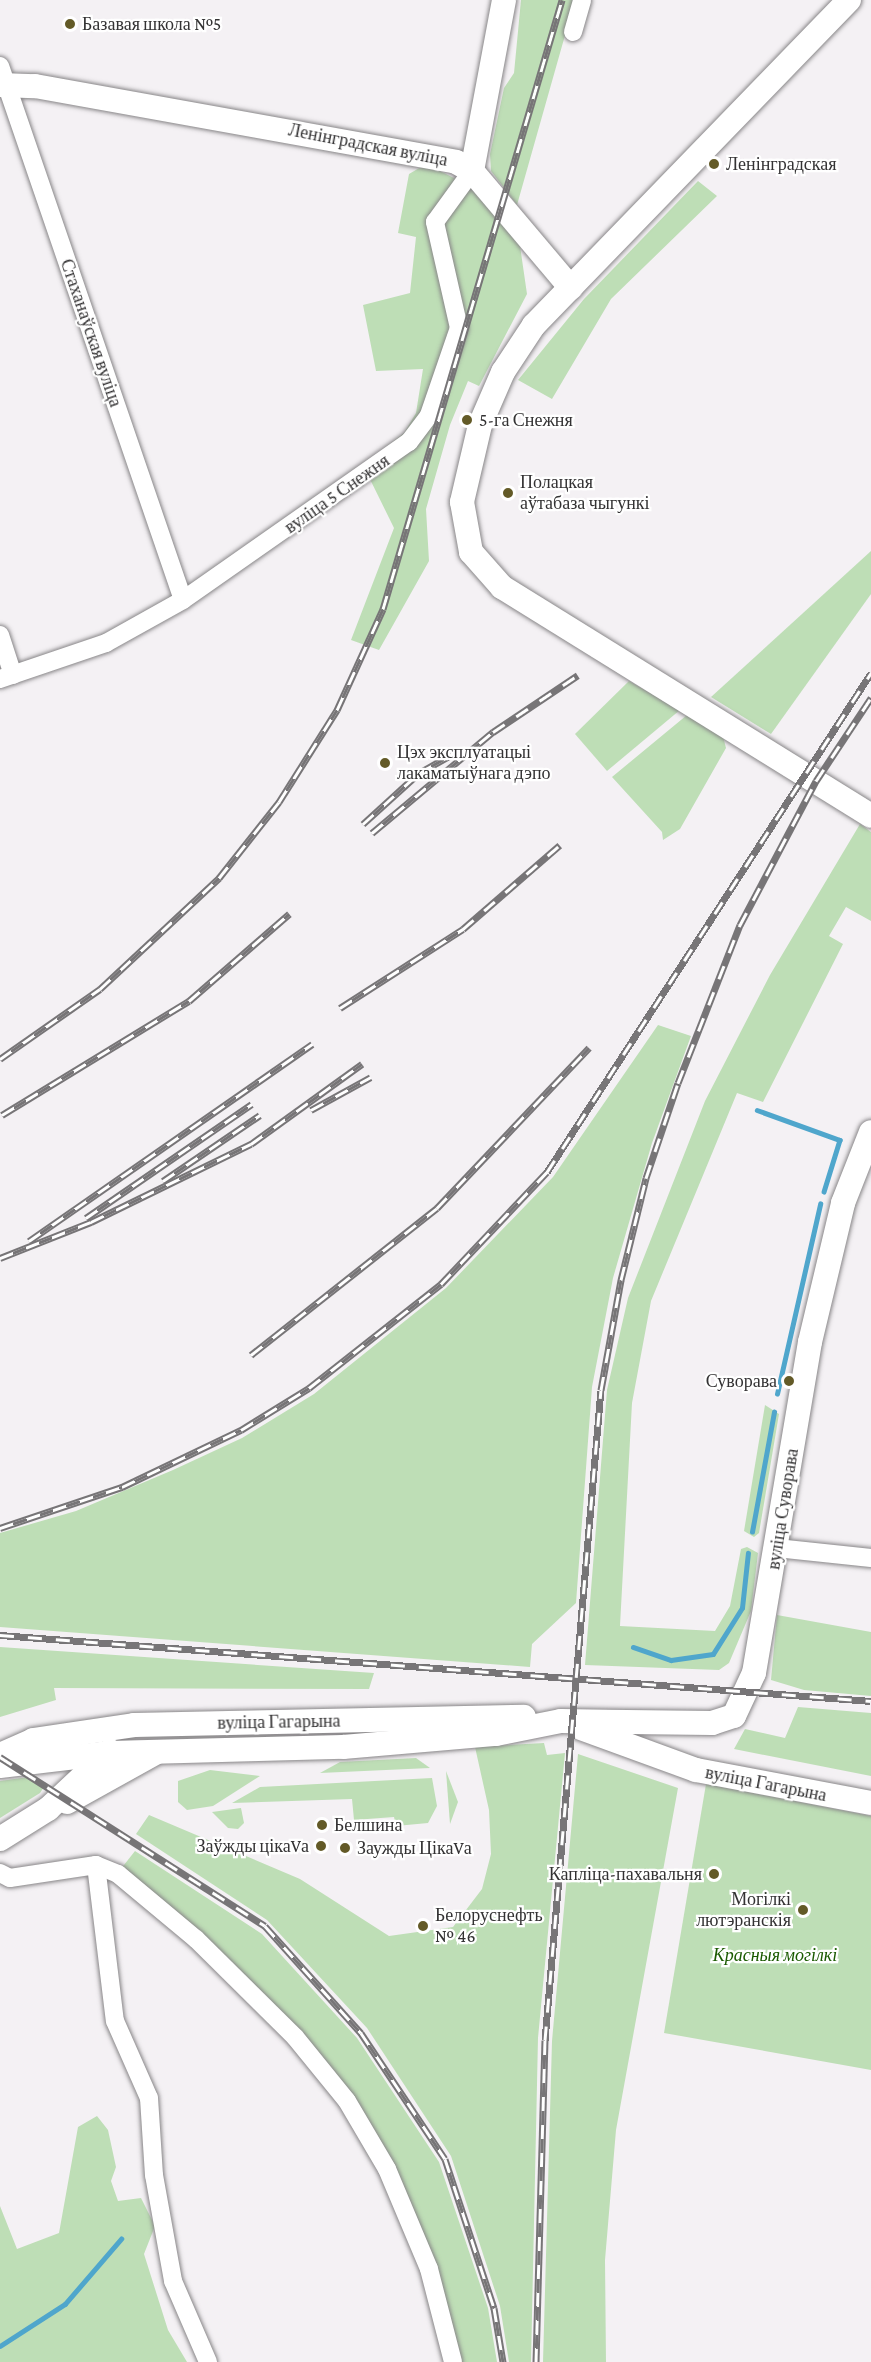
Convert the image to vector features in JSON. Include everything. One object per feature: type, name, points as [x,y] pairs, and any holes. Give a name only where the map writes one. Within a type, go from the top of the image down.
[{"type":"street","points":[[472,171],[504,0]]},
{"type":"street","points":[[573,32],[582,0]]},
{"type":"street","points":[[849,0],[534,325],[503,372],[480,425],[462,502],[471,552],[502,587],[871,816]]},
{"type":"street","name":"Ленінградская вуліца","points":[[2,78],[438,156],[472,171],[571,288]]},
{"type":"street","name":"Стаханаўская вуліца","points":[[2,78],[183,600]]},
{"type":"street","name":"вуліца 5 Снежня","points":[[6,677],[106,643],[183,600],[380,466],[409,442],[429,415],[459,328],[435,222],[472,171]]},
{"type":"street","points":[[0,635],[6,677]]},
{"type":"street","name":"вуліца Суворава","points":[[561,1721],[712,1723],[734,1716],[754,1673],[810,1342],[843,1203],[871,1132]]},
{"type":"street","points":[[776,1548],[871,1558]]},
{"type":"street","name":"вуліца Гагарына","points":[[0,1755],[33,1740],[134,1725],[517,1716],[561,1721],[696,1770],[871,1803]]},
{"type":"street","name":"вуліца Гагарына","points":[[0,1766],[109,1753],[306,1748],[496,1734],[561,1721]]},
{"type":"street","points":[[306,1748],[317,1735],[309,1722]]},
{"type":"street","points":[[0,1839],[48,1809],[109,1753],[134,1725]]},
{"type":"street","points":[[48,1809],[82,1796],[157,1752]]},
{"type":"street","points":[[63,1760],[74,1769],[77,1784]]},
{"type":"street","points":[[96,1865],[115,2021],[149,2098],[154,2175],[173,2281],[208,2362]]},
{"type":"street","points":[[0,1873],[10,1878],[96,1865],[118,1874],[196,1939],[295,2037],[347,2101],[387,2169],[429,2269],[453,2362]]},
{"type":"green space","points":[[521,0],[575,0],[517,205],[491,171],[490,154],[504,88],[514,73]]},
{"type":"green space","points":[[426,164],[474,188],[519,239],[527,294],[479,386],[468,381],[450,425],[426,509],[429,561],[379,650],[351,640],[394,528],[363,465],[404,433],[416,413],[423,369],[376,371],[363,305],[410,293],[416,237],[398,233],[409,174]]},
{"type":"green space","points":[[698,181],[717,196],[611,299],[552,399],[518,380],[584,299]]},
{"type":"green space","points":[[871,551],[871,594],[771,734],[711,697]]},
{"type":"green space","points":[[629,681],[680,710],[607,771],[575,734]]},
{"type":"green space","points":[[687,715],[723,736],[726,748],[680,829],[663,840],[662,832],[612,777]]},
{"type":"green space","points":[[860,824],[871,832],[871,921],[846,907],[829,936],[843,944],[763,1102],[737,1093],[651,1301],[632,1403],[620,1626],[715,1631],[730,1606],[741,1549],[747,1547],[758,1553],[751,1611],[729,1663],[719,1670],[585,1665],[607,1390],[628,1298],[705,1101],[770,975]]},
{"type":"green space","points":[[658,1025],[691,1036],[652,1143],[613,1278],[592,1387],[576,1603],[532,1644],[530,1667],[0,1627],[0,1533],[76,1511],[173,1470],[242,1438],[314,1394],[446,1288],[553,1177]]},
{"type":"green space","points":[[765,1405],[779,1414],[759,1533],[754,1537],[744,1531]]},
{"type":"green space","points":[[777,1615],[871,1632],[871,1696],[804,1690],[771,1680]]},
{"type":"green space","points":[[0,1647],[374,1673],[369,1689],[54,1688],[56,1700],[0,1717]]},
{"type":"green space","points":[[798,1707],[871,1713],[871,1776],[734,1749],[745,1729],[785,1738]]},
{"type":"green space","points":[[544,1743],[547,1755],[565,1753],[538,2038],[531,2362],[509,2362],[500,2306],[451,2156],[367,2028],[267,1920],[136,1834],[149,1815],[300,1879],[389,1936],[453,1927],[482,1889],[491,1854],[489,1810],[475,1747]]},
{"type":"green space","points":[[578,1754],[678,1788],[616,2130],[605,2260],[606,2362],[543,2362],[552,2041]]},
{"type":"green space","points":[[416,1758],[430,1768],[320,1773],[340,1762]]},
{"type":"green space","points":[[210,1770],[260,1776],[213,1806],[187,1810],[178,1802],[178,1781]]},
{"type":"green space","points":[[446,1771],[458,1802],[450,1824]]},
{"type":"green space","points":[[36,1776],[44,1787],[40,1793],[0,1818],[0,1781]]},
{"type":"green space","points":[[432,1778],[437,1806],[428,1823],[396,1826],[394,1817],[354,1820],[352,1799],[232,1803],[260,1787]]},
{"type":"green space","name":"Красныя могілкі","points":[[706,1784],[871,1816],[871,2070],[664,2033]]},
{"type":"green space","points":[[241,1808],[244,1823],[238,1829],[228,1828],[212,1812]]},
{"type":"green space","points":[[135,1851],[262,1934],[357,2038],[439,2162],[488,2308],[497,2362],[460,2362],[350,2100],[120,1870]]},
{"type":"green space","points":[[97,2116],[108,2130],[116,2167],[111,2181],[118,2201],[141,2198],[155,2226],[144,2254],[168,2330],[187,2362],[0,2362],[0,2206],[17,2249],[59,2233],[78,2127]]},
{"type":"waterway","points":[[757,1110],[840,1140],[824,1192]]},
{"type":"waterway","points":[[777,1394],[820,1204]]},
{"type":"waterway","points":[[752,1532],[774,1412]]},
{"type":"waterway","points":[[633,1647],[671,1660],[713,1654],[742,1608],[748,1553]]},
{"type":"waterway","points":[[0,2346],[65,2304],[121,2239]]},
{"type":"railway","points":[[0,1059],[100,989],[219,878],[279,802],[337,710],[383,609],[562,0]]},
{"type":"railway","points":[[0,1528],[122,1487],[241,1430],[309,1388],[441,1284],[547,1172],[871,673]]},
{"type":"railway","points":[[372,833],[493,732],[578,675]]},
{"type":"railway","points":[[536,2362],[545,2040],[601,1390],[621,1280],[646,1178],[678,1083],[740,925],[816,781],[871,698]]},
{"type":"railway","points":[[363,824],[419,773],[458,751]]},
{"type":"railway","points":[[340,1008],[463,929],[560,845]]},
{"type":"railway","points":[[2,1115],[189,1001],[289,914]]},
{"type":"railway","points":[[29,1241],[312,1044]]},
{"type":"railway","points":[[251,1355],[437,1208],[589,1048]]},
{"type":"railway","points":[[0,1258],[91,1222],[251,1144],[362,1064]]},
{"type":"railway","points":[[311,1110],[371,1077]]},
{"type":"railway","points":[[86,1218],[252,1104]]},
{"type":"railway","points":[[163,1181],[260,1115]]},
{"type":"railway","points":[[0,1635],[871,1701]]},
{"type":"railway","points":[[0,1757],[265,1926],[361,2033],[445,2159],[494,2308],[503,2362]]},
{"type":"place","name":"Базавая школа №5","points":[[70,24]]},
{"type":"place","name":"Ленінградская","points":[[714,164]]},
{"type":"place","name":"5-га Снежня","points":[[467,420]]},
{"type":"place","name":"Полацкая аўтабаза чыгункі","points":[[508,493]]},
{"type":"place","name":"Цэх эксплуатацыі лакаматыўнага дэпо","points":[[385,763]]},
{"type":"place","name":"Суворава","points":[[789,1381]]},
{"type":"place","name":"Белшина","points":[[322,1825]]},
{"type":"place","name":"Заўжды цікаVа","points":[[321,1846]]},
{"type":"place","name":"Заужды ЦікаVа","points":[[345,1848]]},
{"type":"place","name":"Капліца-пахавальня","points":[[714,1874]]},
{"type":"place","name":"Могілкі лютэранскія","points":[[803,1910]]},
{"type":"place","name":"Белоруснефть № 46","points":[[423,1926]]}]
